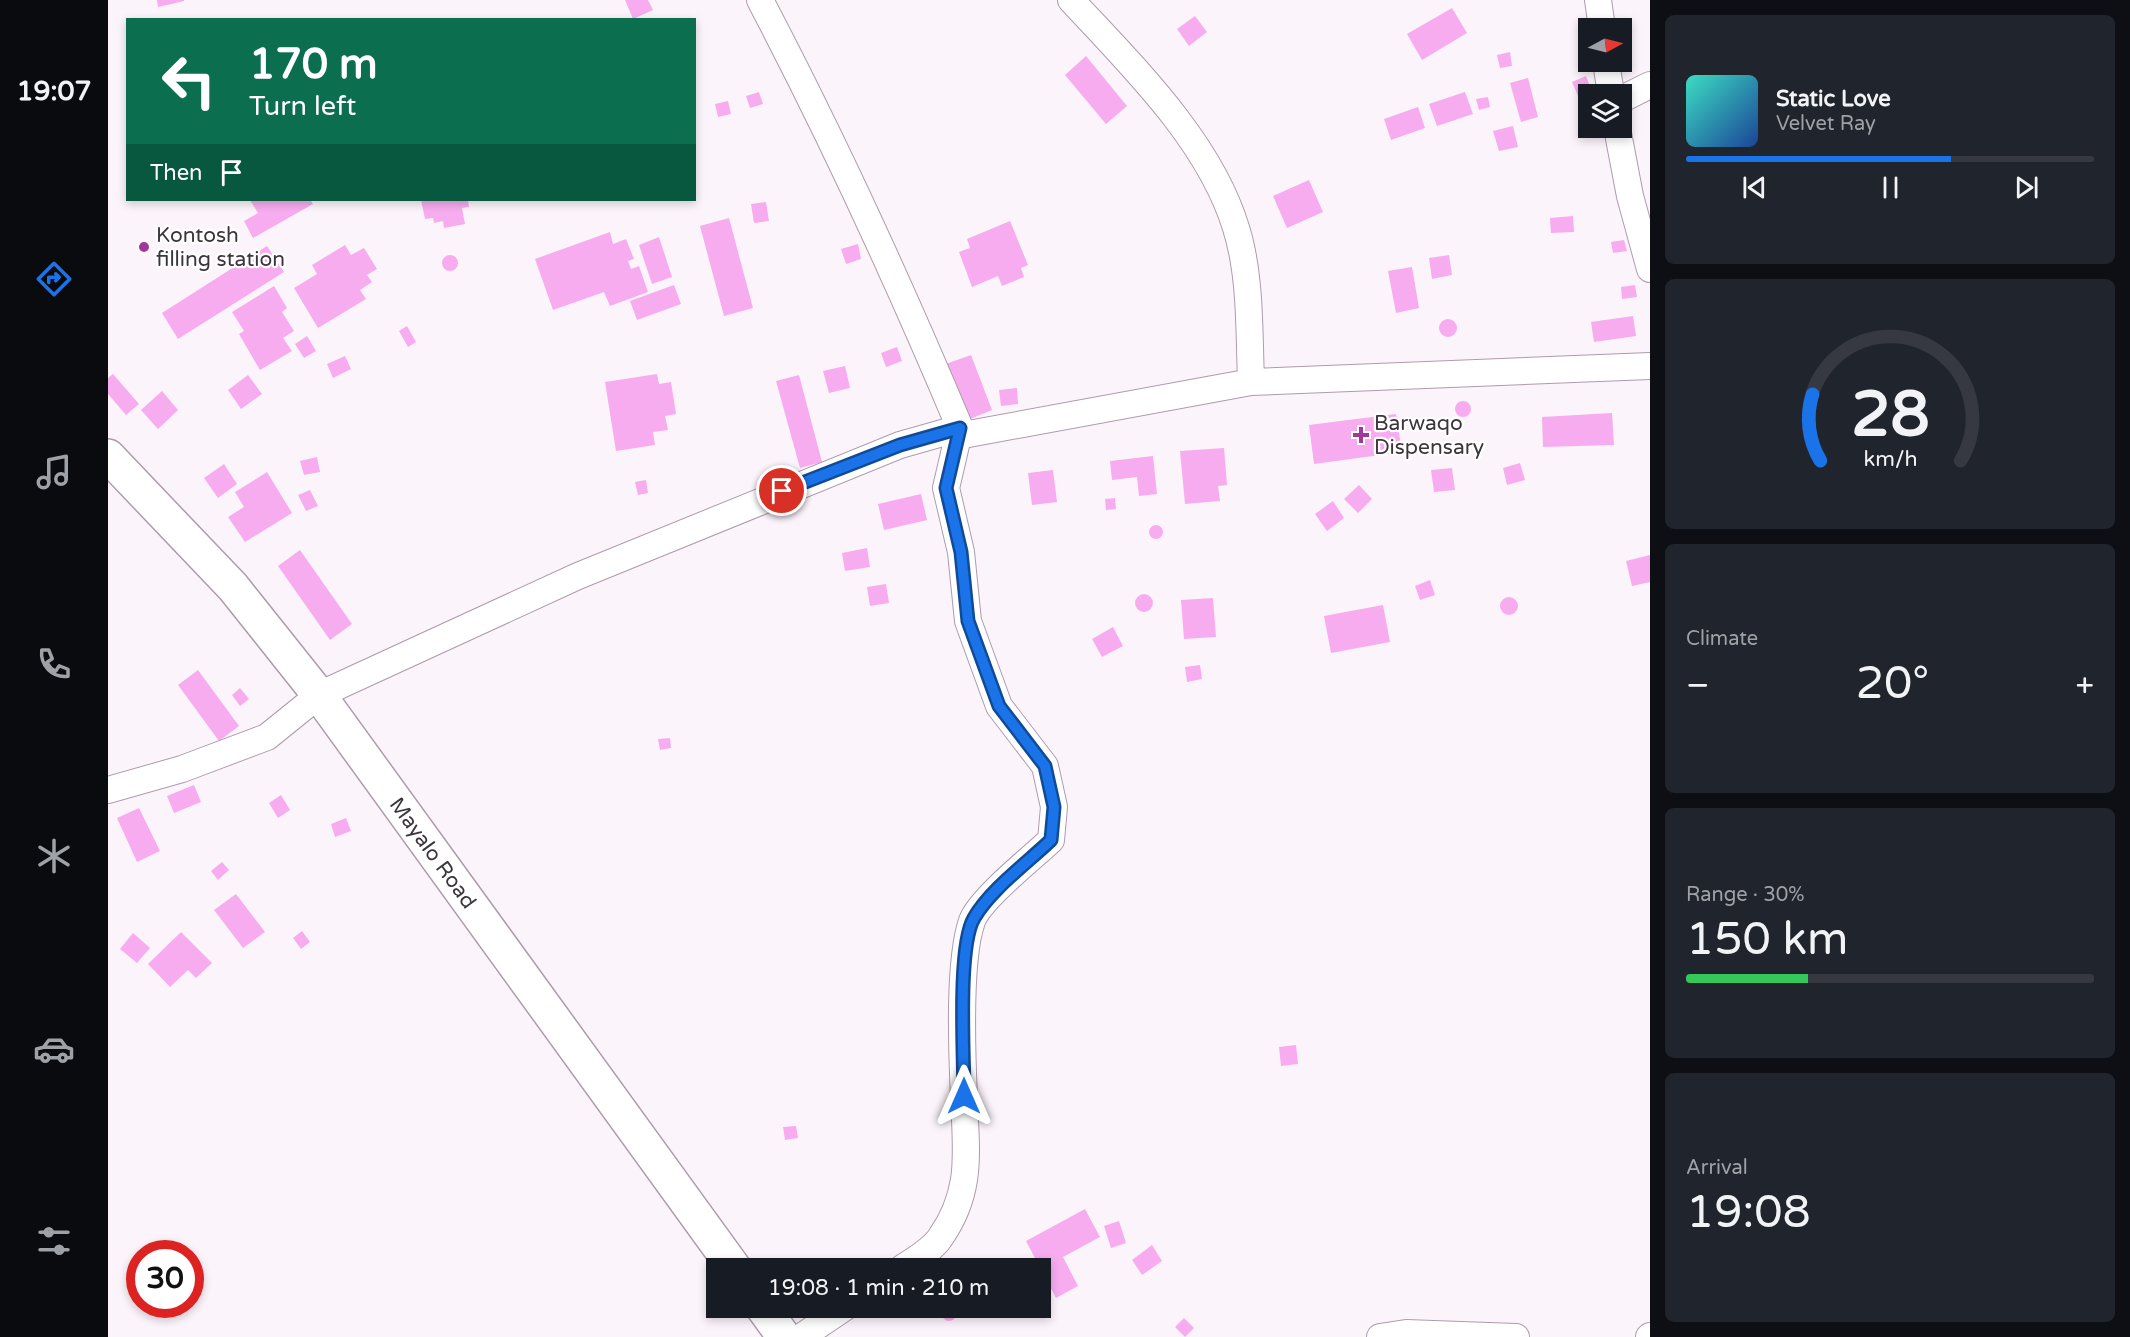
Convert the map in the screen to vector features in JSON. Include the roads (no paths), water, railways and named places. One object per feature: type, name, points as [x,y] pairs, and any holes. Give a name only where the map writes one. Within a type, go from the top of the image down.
[{"type":"street","points":[[760,0],[811,98],[914,320],[963,435],[1251,382],[1650,366]]},
{"type":"street","points":[[1071,0],[1143,78],[1182,129],[1212,174],[1230,209],[1241,252],[1251,382]]},
{"type":"street","points":[[1598,0],[1601,18]]},
{"type":"street","points":[[1632,94],[1650,85]]},
{"type":"street","points":[[1619,138],[1630,195],[1650,268]]},
{"type":"street","points":[[108,790],[182,769],[267,737],[319,694],[578,576],[700,524],[900,445],[960,428]]},
{"type":"street","points":[[915,1258],[939,1240],[963,1194],[968,1162],[964,1096],[963,978],[972,920],[986,902],[1051,840],[1054,807],[1045,766],[999,706],[968,621],[961,552],[946,488],[960,428]]},
{"type":"street","name":"Mayalo Road","points":[[108,456],[233,587],[319,694],[727,1258]]},
{"type":"street","points":[[770,1318],[784,1337]]},
{"type":"street","points":[[801,1337],[829,1318]]},
{"type":"street","points":[[1380,1337],[1406,1333],[1516,1337]]},
{"type":"place","name":"Kontosh filling station","points":[[144,247]]},
{"type":"place","name":"Barwaqo Dispensary","points":[[1361,435]]}]
